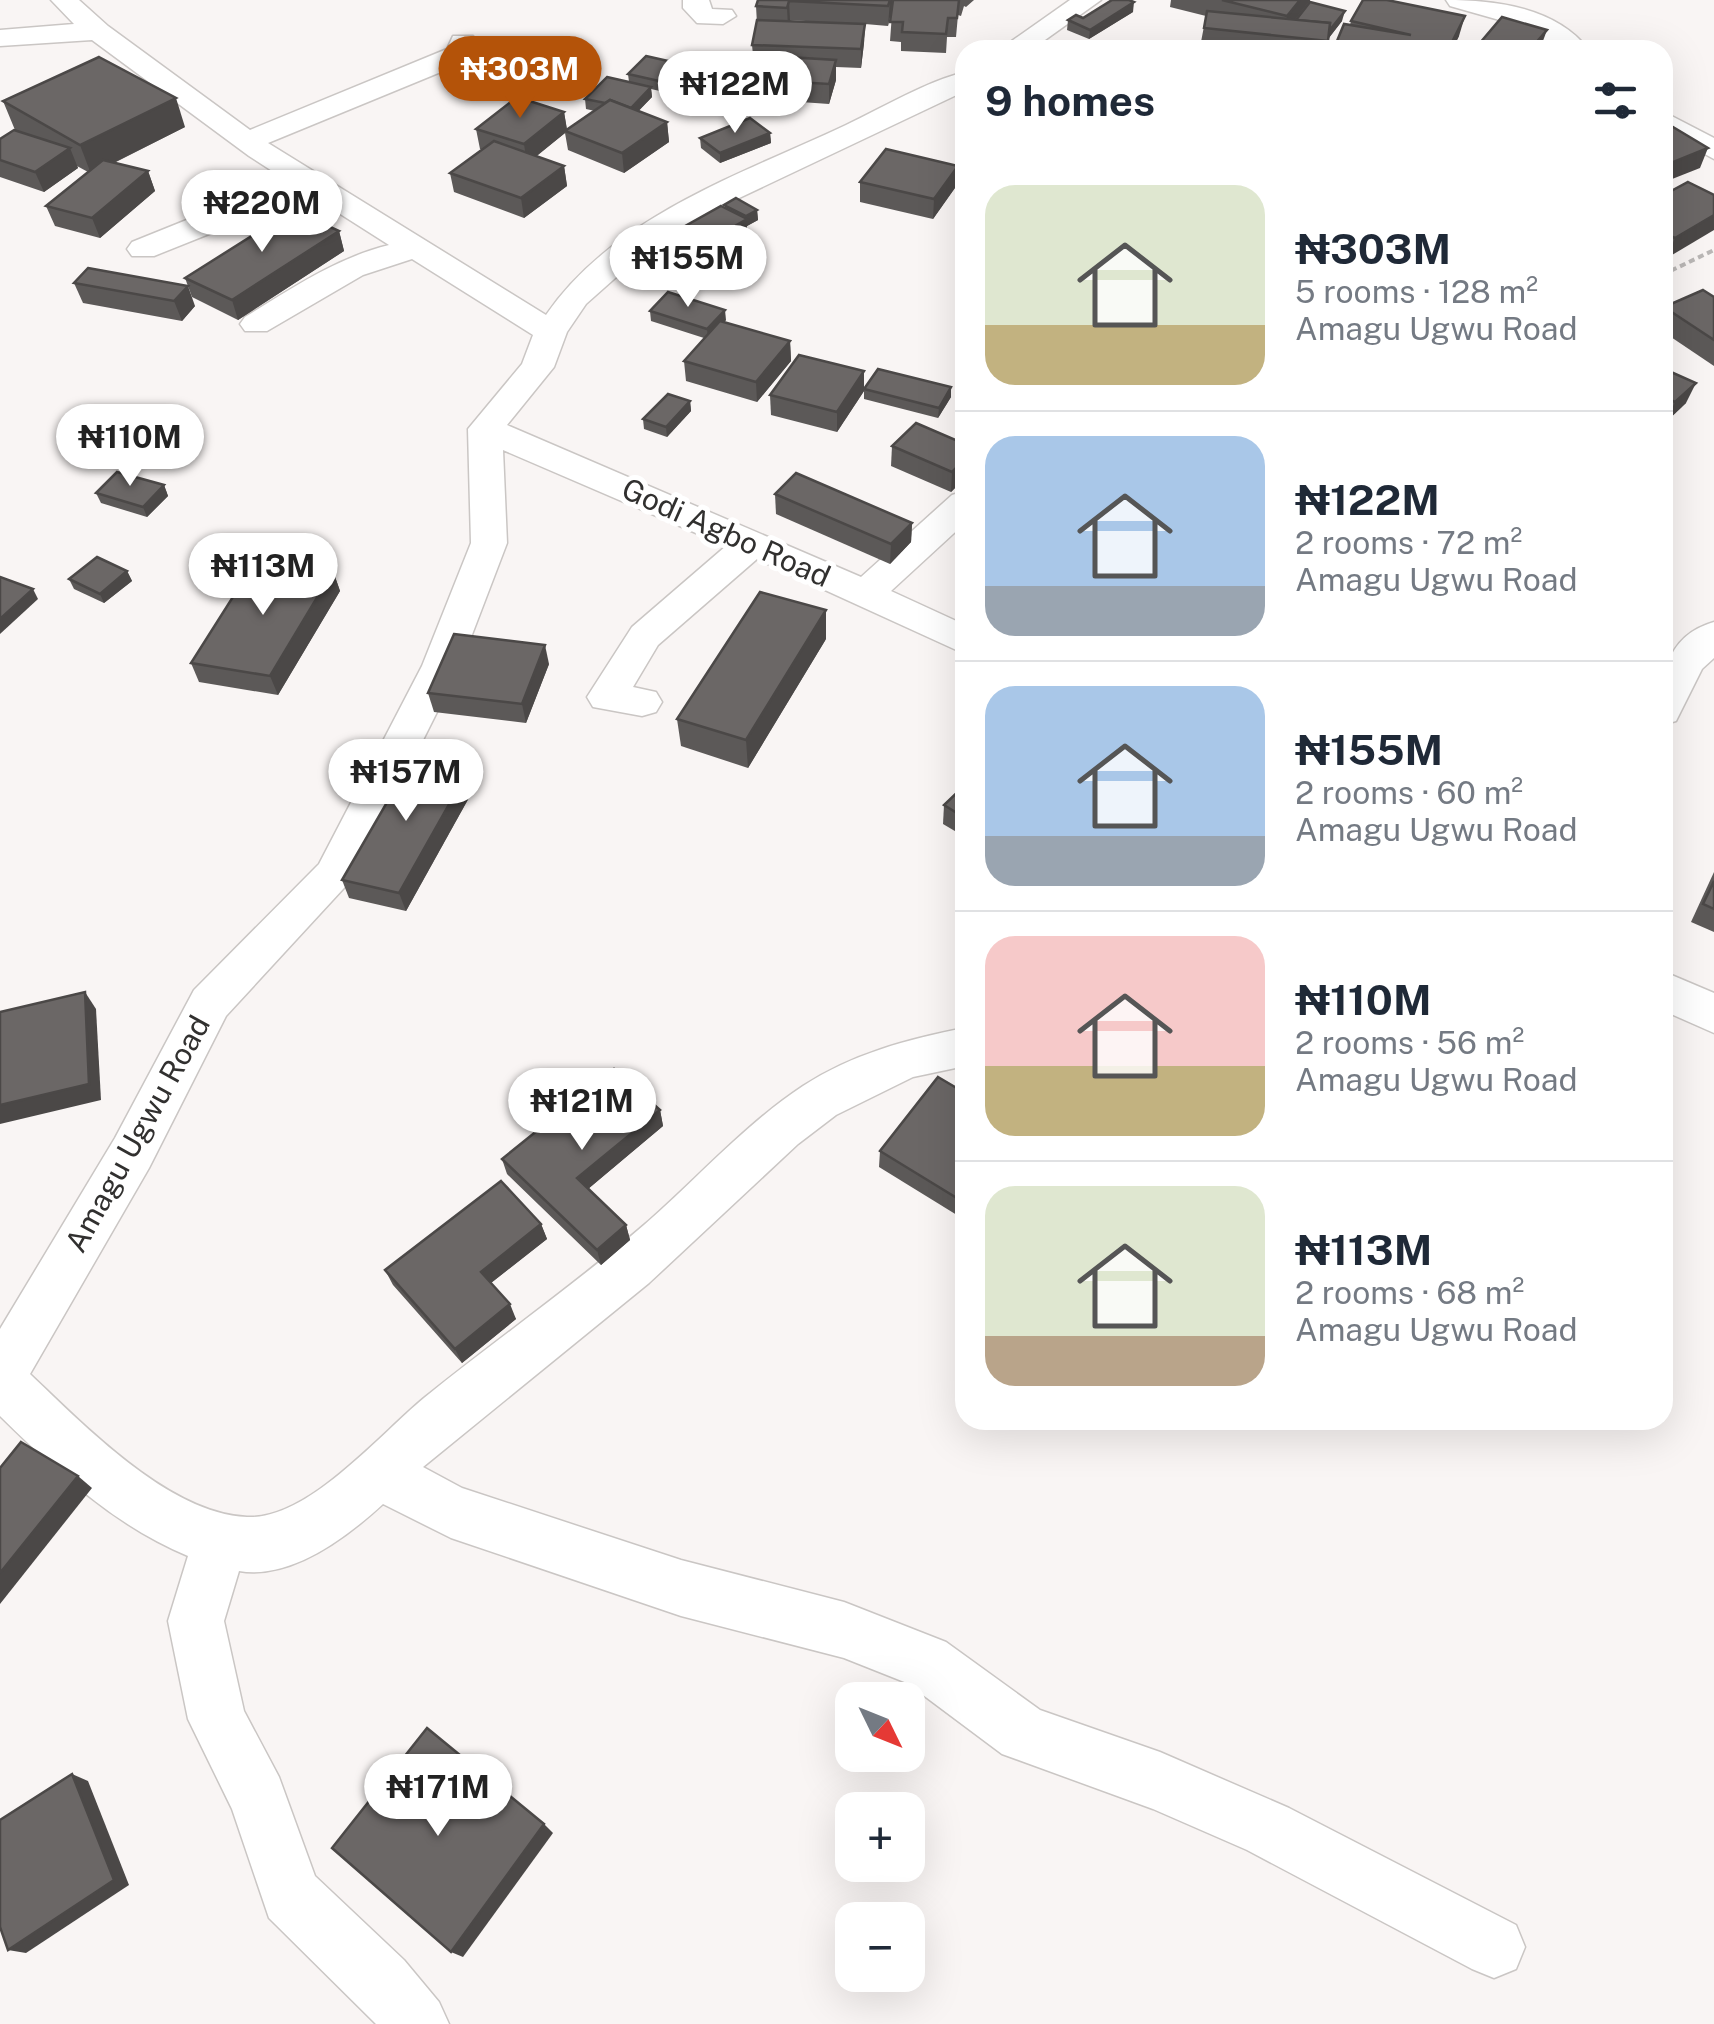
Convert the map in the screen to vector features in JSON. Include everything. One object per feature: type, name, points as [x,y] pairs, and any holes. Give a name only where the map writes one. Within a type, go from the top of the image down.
[{"type":"street","points":[[64,0],[98,32],[247,141],[551,332]]},
{"type":"street","points":[[696,0],[696,8],[706,17],[723,16]]},
{"type":"street","points":[[1031,0],[1077,7]]},
{"type":"street","points":[[1459,0],[1534,20],[1562,40]]},
{"type":"street","points":[[1028,40],[1077,7]]},
{"type":"street","points":[[0,38],[27,33],[98,32]]},
{"type":"street","points":[[247,141],[460,54],[462,42]]},
{"type":"street","points":[[114,74],[145,67]]},
{"type":"street","points":[[485,429],[537,367],[551,332],[588,285],[638,242],[704,203],[955,85]]},
{"type":"street","points":[[1673,126],[1714,150]]},
{"type":"street","points":[[143,249],[195,223],[255,206],[327,193]]},
{"type":"street","points":[[256,324],[349,268],[382,253],[414,249]]},
{"type":"street","name":"Godi Agbo Road","points":[[485,429],[753,542],[955,636]]},
{"type":"street","name":"Amagu Ugwu Road","points":[[0,1379],[132,1153],[210,1003],[334,876],[423,700],[489,544],[485,429]]},
{"type":"street","points":[[865,594],[955,512]]},
{"type":"street","points":[[642,702],[607,698],[646,636],[753,542]]},
{"type":"street","points":[[1673,689],[1687,661],[1714,634]]},
{"type":"street","points":[[1673,994],[1714,1014]]},
{"type":"street","points":[[0,1379],[66,1443],[157,1514],[220,1541],[250,1545],[285,1538],[329,1512],[503,1364],[633,1265],[794,1117],[831,1089],[902,1057],[955,1049]]},
{"type":"street","points":[[377,1472],[450,1511],[680,1588],[844,1630],[926,1662],[1023,1733],[1160,1782],[1268,1829],[1494,1947]]},
{"type":"street","points":[[220,1541],[196,1621],[217,1719],[258,1798],[291,1896],[382,1982],[417,2024]]},
{"type":"path","points":[[1673,270],[1714,250]]},
{"type":"building","points":[[758,0],[890,0],[888,6],[789,1],[787,8],[756,6]]},
{"type":"building","points":[[893,0],[959,0],[957,18],[948,18],[946,34],[902,32],[903,22],[890,22]]},
{"type":"building","points":[[1112,0],[1134,2],[1090,30],[1068,20],[1076,15],[1083,18]]},
{"type":"building","points":[[1222,0],[1300,0],[1287,16]]},
{"type":"building","points":[[1363,0],[1387,0],[1465,16],[1453,40],[1337,40],[1344,24],[1411,35],[1351,21]]},
{"type":"building","points":[[1310,2],[1345,11],[1329,31],[1330,23],[1296,20]]},
{"type":"building","points":[[1207,11],[1330,23],[1328,40],[1204,28]]},
{"type":"building","points":[[1502,17],[1547,30],[1538,40],[1482,40]]},
{"type":"building","points":[[757,20],[865,24],[861,49],[752,45]]},
{"type":"building","points":[[721,53],[836,60],[829,84],[712,77]]},
{"type":"building","points":[[646,56],[699,68],[681,86],[628,74]]},
{"type":"building","points":[[99,57],[176,98],[80,145],[3,101]]},
{"type":"building","points":[[607,77],[651,87],[631,108],[610,100],[605,103],[585,99]]},
{"type":"building","points":[[517,97],[564,112],[524,144],[476,129]]},
{"type":"building","points":[[610,100],[667,122],[622,153],[565,131]]},
{"type":"building","points":[[750,118],[770,133],[720,153],[700,138]]},
{"type":"building","points":[[1673,127],[1708,148],[1673,162]]},
{"type":"building","points":[[14,130],[70,148],[35,172],[0,160],[0,139]]},
{"type":"building","points":[[494,141],[564,166],[521,198],[450,173]]},
{"type":"building","points":[[886,149],[955,165],[934,199],[860,182]]},
{"type":"building","points":[[103,160],[148,171],[92,218],[46,206]]},
{"type":"building","points":[[1688,182],[1714,195],[1714,215],[1673,237],[1673,190]]},
{"type":"building","points":[[736,198],[757,210],[746,216],[724,205]]},
{"type":"building","points":[[721,206],[747,219],[712,239],[687,225]]},
{"type":"building","points":[[293,210],[339,231],[232,300],[185,278]]},
{"type":"building","points":[[88,268],[188,286],[174,301],[74,283]]},
{"type":"building","points":[[1703,290],[1714,297],[1714,340],[1673,313],[1673,303]]},
{"type":"building","points":[[668,292],[725,310],[707,329],[650,311]]},
{"type":"building","points":[[720,321],[790,341],[756,382],[684,361]]},
{"type":"building","points":[[799,355],[864,371],[837,412],[770,395]]},
{"type":"building","points":[[878,369],[951,387],[939,408],[864,389]]},
{"type":"building","points":[[1673,373],[1696,383],[1673,401]]},
{"type":"building","points":[[668,394],[690,401],[666,427],[643,419]]},
{"type":"building","points":[[916,423],[955,440],[955,469],[952,472],[892,446]]},
{"type":"building","points":[[117,472],[164,485],[143,507],[96,493]]},
{"type":"building","points":[[796,473],[912,523],[891,544],[775,494]]},
{"type":"building","points":[[97,557],[127,571],[100,594],[69,579]]},
{"type":"building","points":[[257,559],[333,571],[270,676],[191,663]]},
{"type":"building","points":[[0,577],[33,589],[0,619]]},
{"type":"building","points":[[760,592],[826,610],[746,740],[677,719]]},
{"type":"building","points":[[454,634],[545,645],[522,704],[428,693]]},
{"type":"building","points":[[415,754],[470,767],[399,893],[342,880]]},
{"type":"building","points":[[955,795],[955,812],[944,805]]},
{"type":"building","points":[[1714,881],[1714,909],[1703,904]]},
{"type":"building","points":[[85,992],[89,1084],[0,1105],[0,1012]]},
{"type":"building","points":[[614,1069],[660,1110],[577,1178],[626,1225],[597,1250],[502,1159]]},
{"type":"building","points":[[938,1077],[955,1087],[955,1197],[880,1151]]},
{"type":"building","points":[[501,1181],[541,1224],[481,1272],[510,1304],[455,1349],[385,1270]]},
{"type":"building","points":[[21,1442],[78,1476],[0,1573],[0,1468]]},
{"type":"building","points":[[427,1728],[544,1824],[451,1952],[332,1848]]},
{"type":"building","points":[[72,1774],[114,1880],[8,1950],[0,1927],[0,1820]]}]
